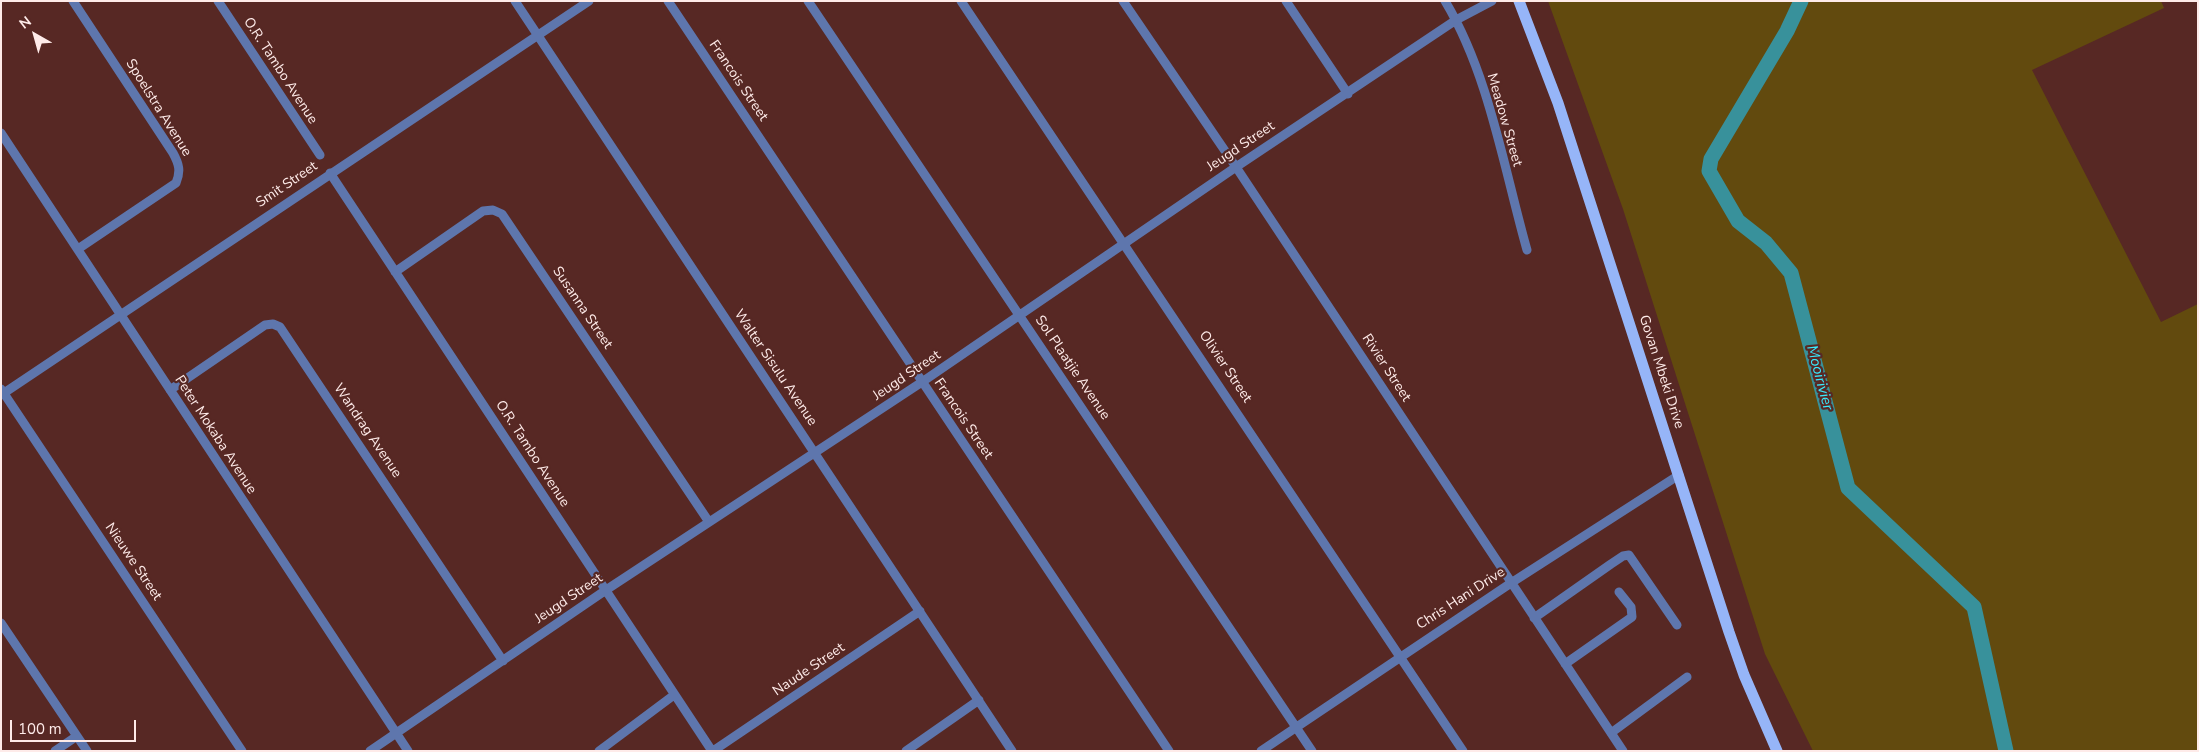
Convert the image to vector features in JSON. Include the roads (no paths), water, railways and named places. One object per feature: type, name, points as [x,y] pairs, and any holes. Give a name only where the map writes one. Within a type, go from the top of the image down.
[{"type":"main road","name":"Govan Mbeki Drive","points":[[1519,1],[1558,103],[1744,675],[1776,751]]},
{"type":"street","name":"Spoelstra Avenue","points":[[73,1],[173,153],[179,165],[180,174],[176,183],[78,250]]},
{"type":"street","name":"O.R. Tambo Avenue","points":[[218,1],[320,155]]},
{"type":"street","name":"Walter Sisulu Avenue","points":[[515,1],[1012,751]]},
{"type":"street","name":"Smit Street","points":[[2,392],[589,1]]},
{"type":"street","name":"Francois Street","points":[[668,1],[1168,751]]},
{"type":"street","name":"Sol Plaatjie Avenue","points":[[808,1],[1312,751]]},
{"type":"street","name":"Olivier Street","points":[[961,1],[1125,242],[1463,751]]},
{"type":"street","name":"Rivier Street","points":[[1123,1],[1236,167],[1623,751]]},
{"type":"street","points":[[1286,1],[1348,94]]},
{"type":"street","name":"Meadow Street","points":[[1445,1],[1469,46],[1493,123],[1527,250]]},
{"type":"street","name":"Jeugd Street","points":[[370,751],[606,590],[922,382],[1236,167],[1348,94],[1456,20],[1492,1]]},
{"type":"street","name":"Peter Mokaba Avenue","points":[[1,133],[118,314],[408,751]]},
{"type":"street","name":"O.R. Tambo Avenue","points":[[330,173],[712,751]]},
{"type":"street","name":"Susanna Street","points":[[395,272],[483,211],[493,210],[502,214],[709,522]]},
{"type":"street","name":"Wandrag Avenue","points":[[170,390],[265,325],[273,324],[280,327],[503,661]]},
{"type":"street","name":"Nieuwe Street","points":[[2,392],[242,751]]},
{"type":"street","name":"Chris Hani Drive","points":[[1261,751],[1400,656],[1679,475]]},
{"type":"street","points":[[1534,618],[1611,564],[1629,555],[1677,625]]},
{"type":"street","points":[[1565,664],[1632,617],[1631,606],[1619,592]]},
{"type":"street","name":"Naude Street","points":[[712,751],[920,612]]},
{"type":"street","points":[[1,623],[87,751]]},
{"type":"street","points":[[1611,733],[1688,677]]},
{"type":"street","points":[[599,751],[674,695]]},
{"type":"street","points":[[906,751],[979,700]]},
{"type":"street","points":[[55,751],[78,736]]},
{"type":"waterway","name":"Mooirivier","points":[[1801,1],[1787,31],[1711,159],[1709,171],[1738,221],[1766,243],[1791,273],[1848,488],[1974,607],[2006,751]]}]
